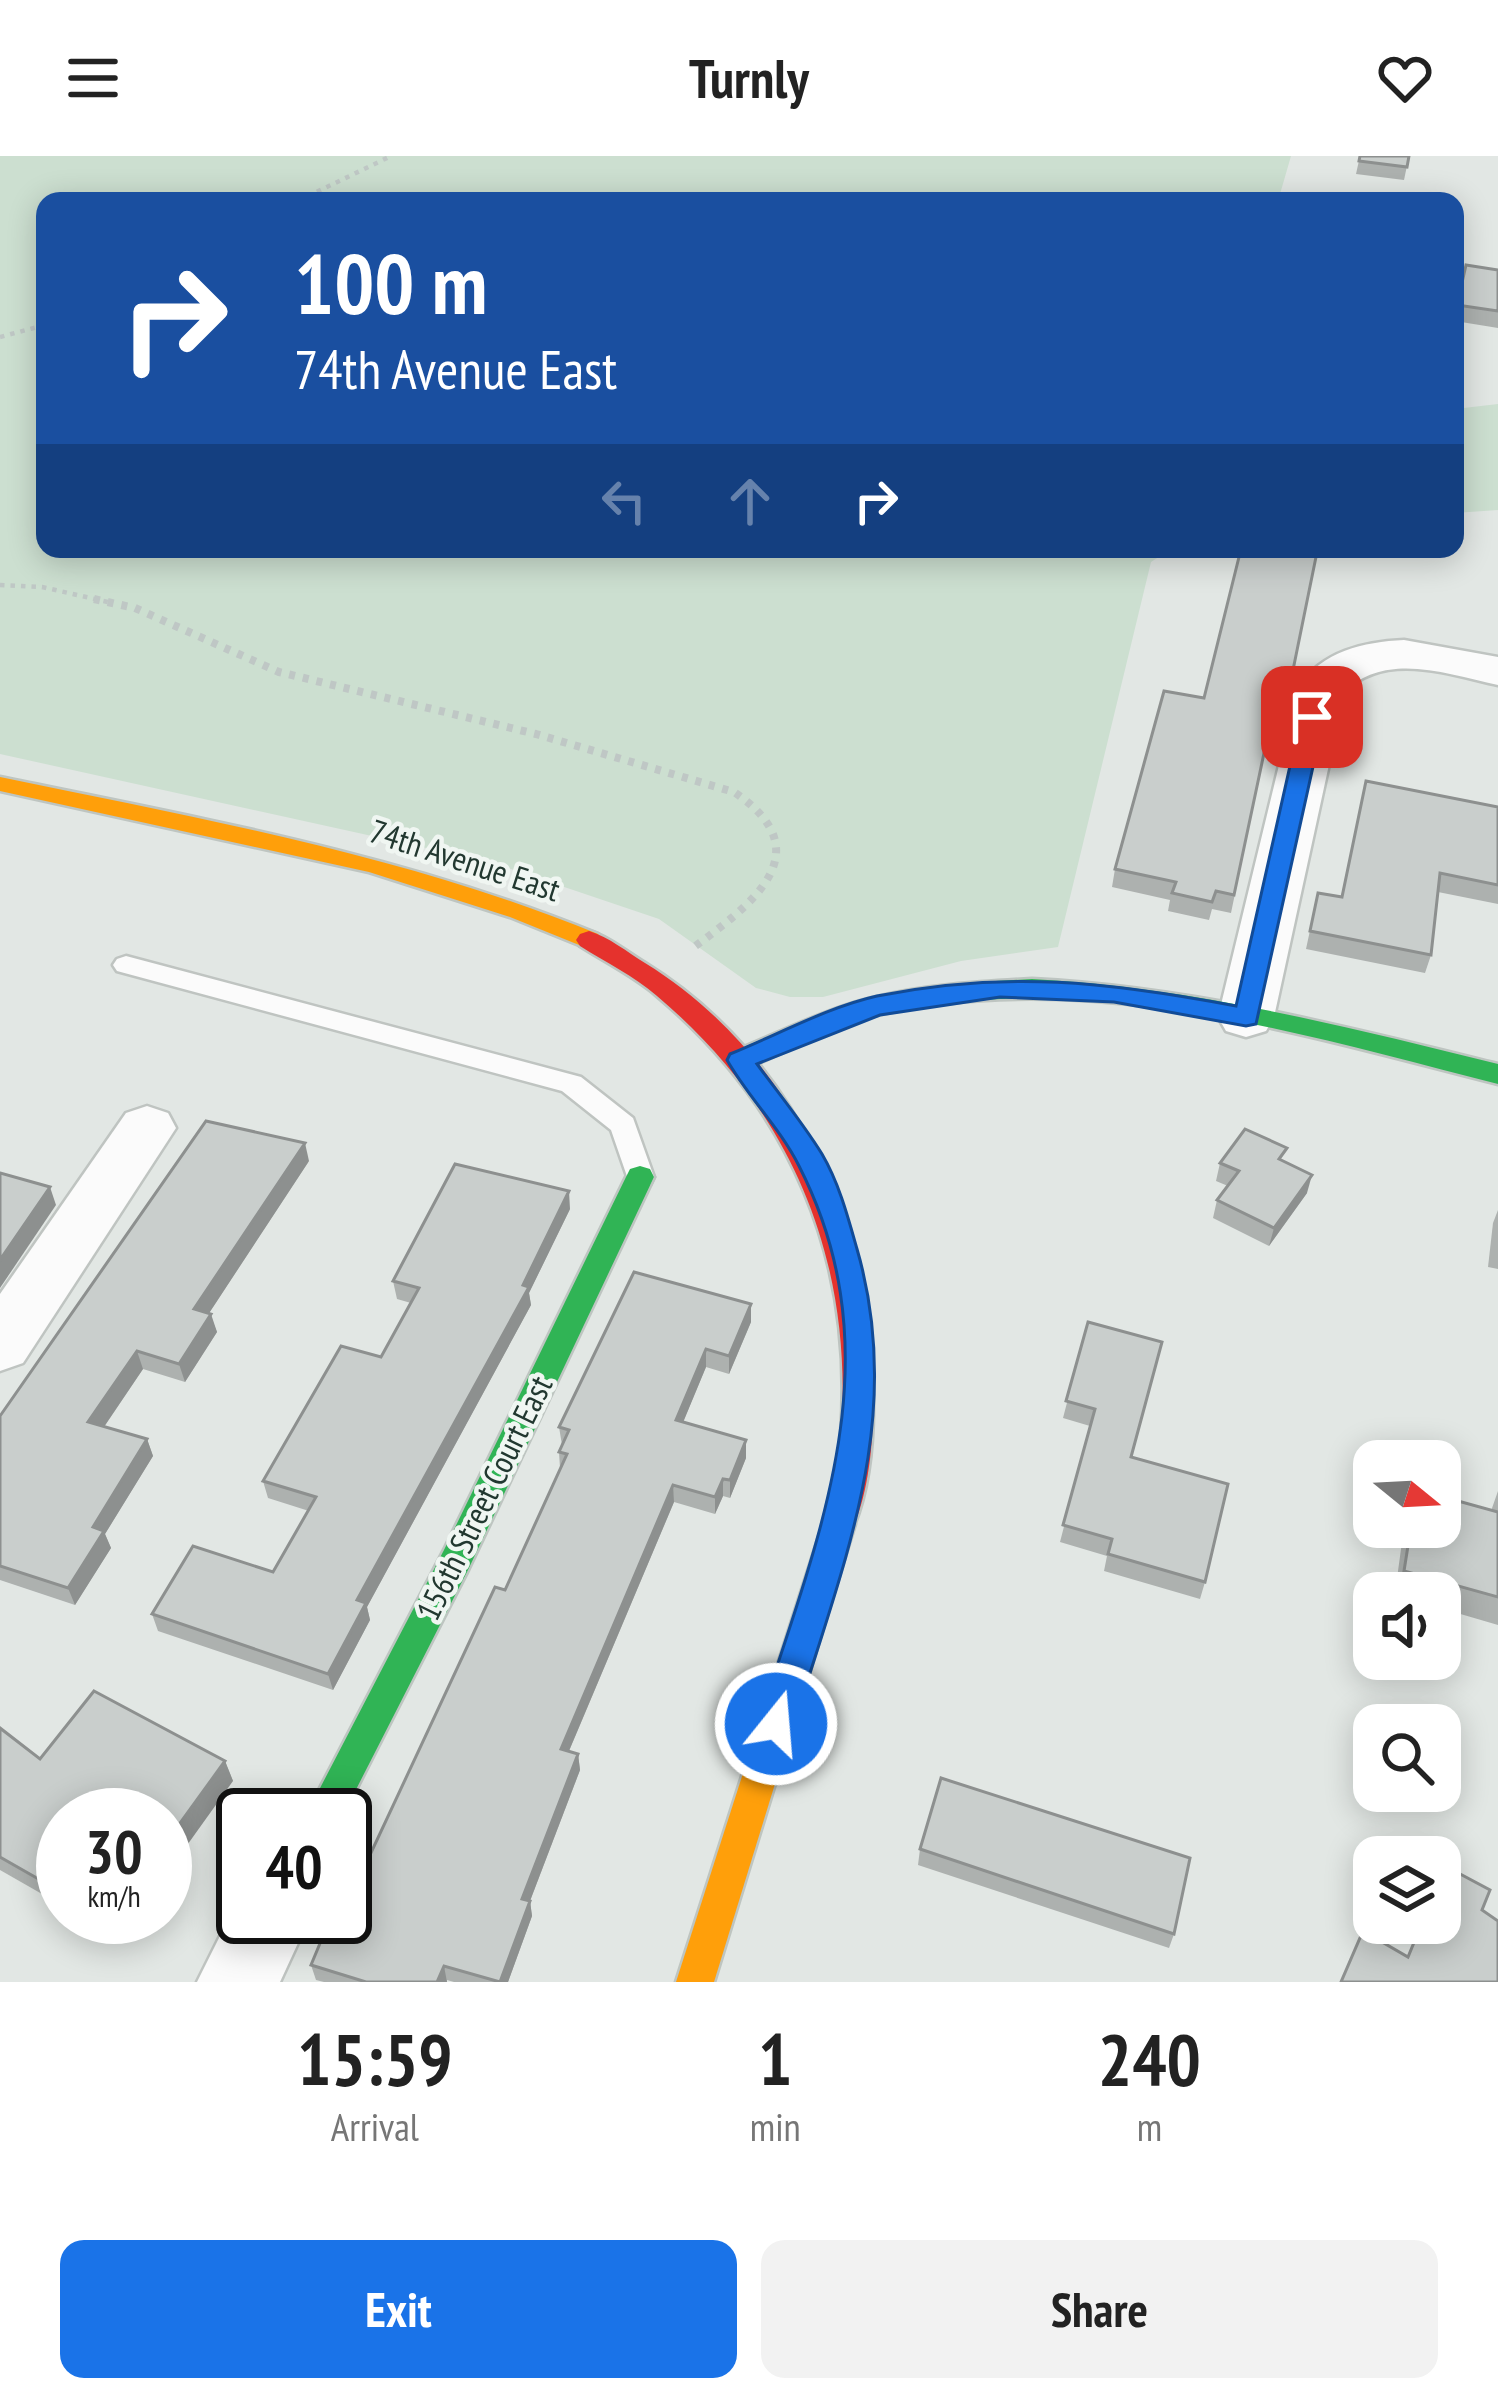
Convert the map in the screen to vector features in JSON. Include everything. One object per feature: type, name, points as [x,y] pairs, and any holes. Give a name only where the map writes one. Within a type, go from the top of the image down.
[{"type":"street","points":[[1246,1017],[1322,687],[1337,668],[1355,659],[1392,652],[1498,671]]},
{"type":"street","name":"74th Avenue East","points":[[0,784],[459,889],[558,926],[687,1003],[740,1060],[811,1160],[853,1285],[862,1368],[859,1435],[844,1508],[694,1982]]},
{"type":"street","points":[[740,1060],[876,1006],[1000,988],[1114,992],[1498,1074]]},
{"type":"street","points":[[0,1345],[147,1128]]},
{"type":"street","name":"156th Street Court East","points":[[338,1788],[456,1560],[640,1178]]},
{"type":"street","points":[[238,1982],[257,1944]]},
{"type":"lane","points":[[126,964],[571,1084],[623,1125],[640,1178]]},
{"type":"path","points":[[317,192],[391,156]]},
{"type":"path","points":[[0,337],[36,327]]},
{"type":"path","points":[[0,585],[43,587],[135,608],[177,622],[231,653],[279,672],[536,734],[734,792],[760,806],[776,822],[779,847],[766,884],[717,930],[649,978]]},
{"type":"green space","points":[[0,156],[1291,156],[1281,192],[36,192],[36,558],[1157,558],[1151,562],[1058,947],[961,961],[823,997],[790,997],[756,988],[659,919],[490,862],[0,754]]},
{"type":"green space","points":[[1498,404],[1498,510],[1464,512],[1464,408]]},
{"type":"building","points":[[1360,156],[1409,156],[1407,167],[1359,161]]},
{"type":"building","points":[[1466,265],[1498,270],[1498,311],[1464,306]]},
{"type":"building","points":[[1239,558],[1316,558],[1293,670],[1282,668],[1234,895],[1216,891],[1212,902],[1172,893],[1176,882],[1115,869],[1164,691],[1204,698]]},
{"type":"building","points":[[1366,781],[1498,807],[1498,885],[1440,873],[1431,955],[1310,931],[1318,893],[1342,897]]},
{"type":"building","points":[[206,1121],[305,1143],[194,1309],[211,1314],[179,1364],[137,1351],[88,1422],[147,1439],[93,1527],[104,1531],[68,1588],[0,1566],[0,1416]]},
{"type":"building","points":[[1245,1129],[1287,1148],[1279,1159],[1312,1175],[1274,1228],[1217,1200],[1239,1171],[1220,1163]]},
{"type":"building","points":[[455,1164],[569,1191],[523,1285],[529,1287],[357,1600],[366,1603],[328,1674],[152,1614],[193,1546],[273,1572],[316,1497],[263,1481],[341,1346],[381,1357],[419,1288],[393,1281]]},
{"type":"building","points":[[0,1173],[50,1187],[0,1260]]},
{"type":"building","points":[[634,1272],[751,1304],[729,1356],[706,1349],[676,1420],[746,1440],[730,1480],[723,1479],[715,1497],[673,1485],[561,1749],[578,1754],[522,1899],[530,1901],[500,1982],[444,1966],[437,1982],[366,1982],[311,1965],[320,1944],[372,1944],[372,1851],[495,1587],[505,1590],[567,1454],[559,1452],[569,1430],[559,1427]]},
{"type":"building","points":[[1088,1322],[1162,1342],[1131,1457],[1228,1484],[1205,1582],[1108,1554],[1112,1539],[1063,1525],[1095,1409],[1066,1401]]},
{"type":"building","points":[[1461,1502],[1498,1512],[1498,1597],[1461,1587],[1461,1572],[1404,1571],[1408,1548],[1461,1548]]},
{"type":"building","points":[[94,1691],[225,1761],[192,1807],[192,1788],[36,1788],[36,1878],[0,1857],[0,1728],[40,1759]]},
{"type":"building","points":[[941,1778],[1190,1858],[1174,1934],[920,1849]]},
{"type":"building","points":[[1461,1874],[1490,1890],[1482,1910],[1498,1921],[1498,1982],[1341,1982],[1357,1944],[1386,1944],[1408,1957],[1413,1944],[1461,1944]]},
{"type":"traffic: fast","points":[[740,1060],[876,1006],[954,992],[1032,988],[1189,1002],[1498,1074]]},
{"type":"traffic: fast","points":[[338,1788],[456,1560],[640,1177]]},
{"type":"traffic: slow","points":[[0,784],[373,865],[447,886],[589,940]]},
{"type":"traffic: slow","points":[[695,1982],[839,1524]]},
{"type":"traffic: jam","points":[[589,940],[663,986],[726,1044],[778,1111],[819,1187],[846,1268],[859,1353],[857,1439],[839,1524]]},
{"type":"route","points":[[776,1724],[844,1508],[859,1435],[862,1368],[853,1285],[832,1212],[811,1160],[740,1060],[876,1006],[1000,988],[1114,992],[1246,1017],[1312,717]]}]
